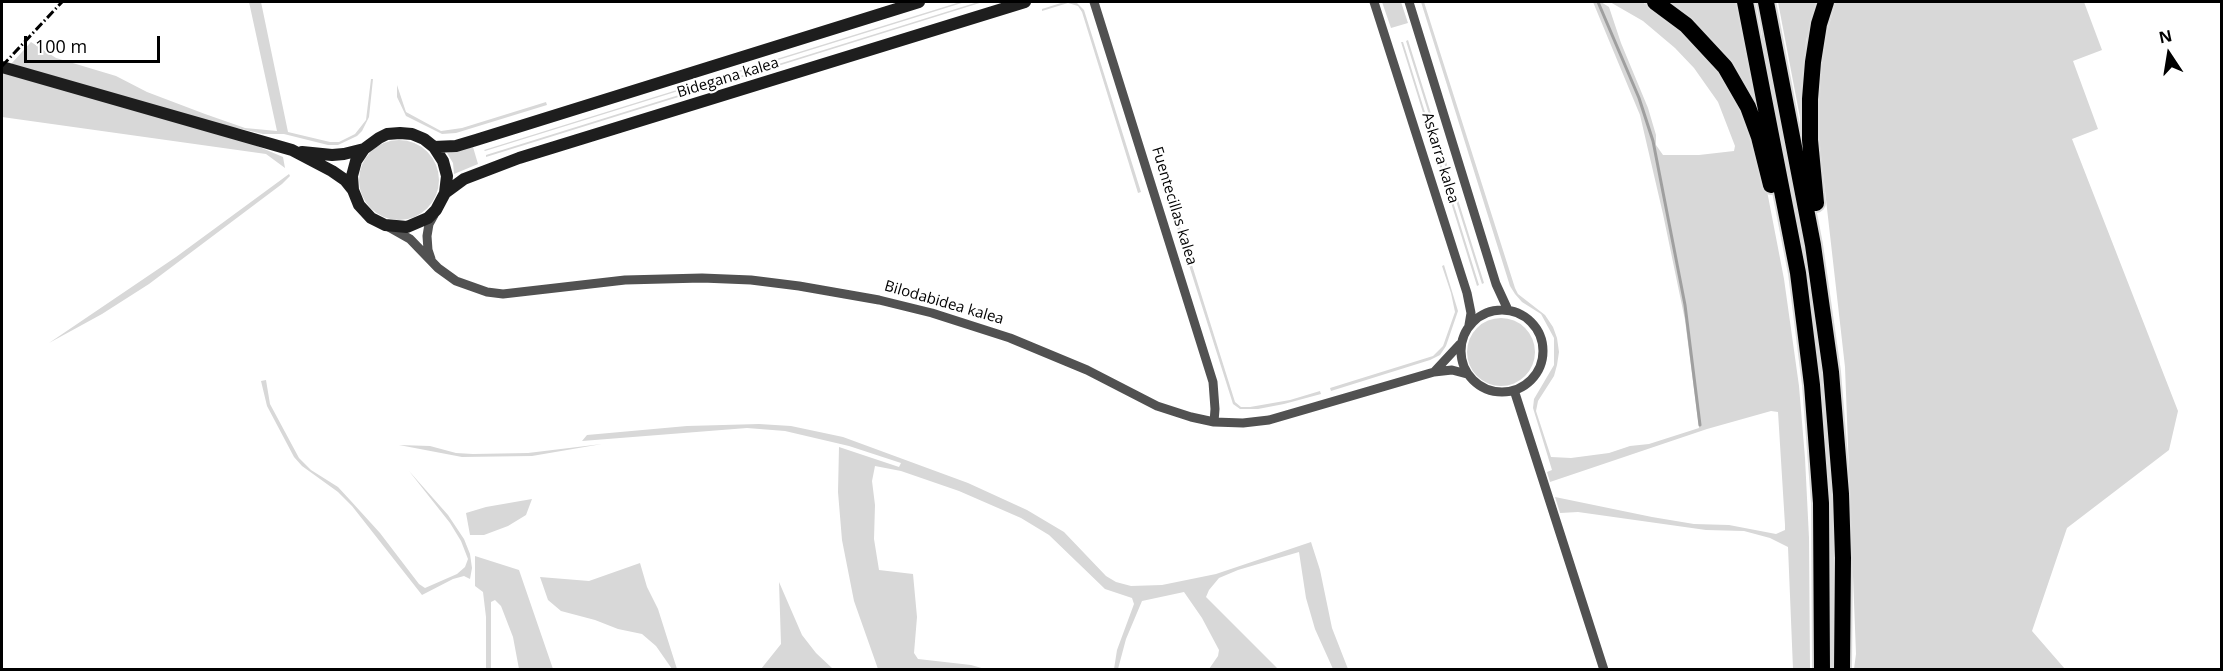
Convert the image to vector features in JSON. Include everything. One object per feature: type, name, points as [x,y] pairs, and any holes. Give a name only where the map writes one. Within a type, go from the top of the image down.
[{"type":"highway","points":[[1655,2],[1686,25],[1707,46],[1738,89],[1759,137],[1782,225],[1798,273]]},
{"type":"highway","points":[[1745,2],[1798,273],[1812,385],[1823,553],[1822,669]]},
{"type":"highway","points":[[1766,2],[1801,176],[1827,336]]},
{"type":"highway","points":[[1826,2],[1819,24],[1813,62],[1810,130],[1841,494],[1842,669]]},
{"type":"street","name":"Bidegana kalea","points":[[434,147],[456,146],[919,2]]},
{"type":"street","name":"Bidegana kalea","points":[[446,193],[464,178],[510,161],[1025,2]]},
{"type":"street","name":"Fuentecillas kalea","points":[[1094,2],[1214,382],[1214,422]]},
{"type":"street","name":"Askarra kalea","points":[[1374,2],[1467,293],[1471,313],[1469,325]]},
{"type":"street","name":"Askarra kalea","points":[[1409,2],[1496,284],[1508,310]]},
{"type":"street","points":[[7,69],[292,150],[332,155],[364,149]]},
{"type":"street","points":[[353,190],[352,176],[356,161],[364,149],[379,138],[400,133],[412,134],[424,139],[434,147],[443,160],[447,176],[446,193],[429,224],[428,249],[432,261]]},
{"type":"street","points":[[292,150],[345,180],[353,190],[359,205],[370,218],[385,225],[407,227],[428,218],[436,210]]},
{"type":"street","name":"Bilodabidea kalea","points":[[385,225],[410,239],[456,281],[487,292],[625,280],[702,278],[751,280],[860,296],[932,313],[1010,338],[1087,370],[1157,406],[1214,422],[1243,423],[1269,420],[1434,372],[1452,370],[1467,374]]},
{"type":"street","points":[[1508,310],[1521,314],[1540,334],[1543,348],[1542,361],[1536,374],[1527,384],[1514,390],[1493,391],[1483,388],[1467,374],[1461,360],[1461,344],[1469,325],[1487,312],[1508,310]]},
{"type":"street","name":"Bilodabidea kalea","points":[[1434,372],[1461,344]]},
{"type":"street","points":[[1514,390],[1604,669]]},
{"type":"shaded area","points":[[249,2],[261,2],[288,132],[330,142],[339,142],[355,134],[366,120],[371,79],[373,79],[369,117],[357,136],[338,145],[328,145],[284,134],[263,134],[237,128],[250,143],[283,157],[285,168],[266,154],[2,117],[2,74],[31,42],[56,58],[116,76],[147,92],[205,114],[245,128],[277,131]]},
{"type":"shaded area","points":[[960,2],[965,2],[484,150]]},
{"type":"shaded area","points":[[983,2],[486,157],[486,155]]},
{"type":"shaded area","points":[[1064,2],[1077,3],[1084,10],[1141,192],[1138,193],[1082,12],[1078,6],[1068,3],[1042,11],[1042,9]]},
{"type":"shaded area","points":[[1382,2],[1401,2],[1408,23],[1391,28]]},
{"type":"shaded area","points":[[1421,2],[1424,2],[1515,288],[1518,294],[1545,315],[1557,338],[1559,352],[1554,376],[1538,401],[1536,411],[1551,457],[1571,458],[1609,453],[1630,446],[1649,444],[1699,428],[1685,320],[1640,115],[1593,2],[1601,2],[1609,7],[1648,108],[1656,135],[1656,145],[1663,155],[1699,155],[1734,151],[1735,146],[1718,102],[1694,68],[1675,48],[1643,21],[1610,2],[1642,2],[1654,9],[1685,32],[1706,54],[1726,82],[1739,105],[1762,165],[1784,279],[1799,386],[1805,458],[1809,538],[1810,669],[1793,669],[1788,547],[1770,538],[1744,531],[1706,530],[1578,512],[1560,513],[1555,497],[1694,524],[1729,525],[1776,534],[1785,530],[1778,412],[1771,411],[1707,429],[1550,482],[1547,472],[1552,470],[1533,408],[1534,399],[1554,365],[1554,338],[1541,314],[1522,302],[1510,286]]},
{"type":"shaded area","points":[[1663,2],[1737,2],[1758,115]]},
{"type":"shaded area","points":[[1778,2],[1818,2],[1806,40],[1801,123]]},
{"type":"shaded area","points":[[1836,2],[2084,2],[2102,50],[2073,61],[2098,129],[2072,139],[2178,411],[2169,450],[2067,528],[2032,631],[2065,669],[1854,669],[1856,654],[1845,367],[1819,138],[1817,65]]},
{"type":"shaded area","points":[[1762,32],[1768,47],[1816,297],[1835,507],[1836,669],[1827,669],[1809,303],[1790,191],[1762,54]]},
{"type":"shaded area","points":[[1408,40],[1484,283],[1482,284],[1406,41]]},
{"type":"shaded area","points":[[1401,42],[1403,42],[1479,285],[1477,286]]},
{"type":"shaded area","points":[[397,85],[406,112],[441,131],[462,128],[546,102],[547,105],[456,133],[442,134],[406,116],[397,97]]},
{"type":"shaded area","points":[[399,140],[414,143],[427,152],[436,165],[439,180],[436,195],[427,208],[414,217],[399,220],[384,217],[371,208],[362,195],[359,180],[362,165],[371,152],[384,143]]},
{"type":"shaded area","points":[[473,147],[478,164],[454,174],[453,163],[447,153]]},
{"type":"shaded area","points":[[289,174],[290,176],[282,184],[149,284],[102,314],[49,343],[176,257]]},
{"type":"shaded area","points":[[1170,195],[1235,402],[1241,407],[1250,407],[1290,400],[1320,391],[1321,394],[1258,409],[1240,409],[1233,404],[1167,196]]},
{"type":"shaded area","points":[[1444,265],[1458,311],[1446,346],[1440,355],[1331,391],[1330,388],[1433,356],[1443,346],[1455,312],[1442,266]]},
{"type":"shaded area","points":[[1494,318],[1508,318],[1520,323],[1530,333],[1535,352],[1530,371],[1520,381],[1508,386],[1494,386],[1482,381],[1472,371],[1467,359],[1467,345],[1472,333],[1482,323]]},
{"type":"shaded area","points":[[266,380],[270,404],[299,458],[311,470],[338,487],[380,533],[419,584],[425,588],[457,574],[465,567],[468,559],[450,523],[409,471],[448,515],[464,539],[470,554],[472,568],[470,579],[464,576],[453,579],[422,595],[352,506],[294,457],[267,406],[261,381]]},
{"type":"shaded area","points":[[759,424],[791,426],[843,437],[968,483],[1027,510],[1064,532],[1106,576],[1116,582],[1131,586],[1162,585],[1216,574],[1311,542],[1320,570],[1332,628],[1348,669],[1333,669],[1315,629],[1306,598],[1299,552],[1219,578],[1206,597],[1278,669],[1209,669],[1218,656],[1219,650],[1202,618],[1184,592],[1142,601],[1126,639],[1118,669],[1114,669],[1117,650],[1134,604],[1132,598],[1105,589],[1049,535],[1021,518],[959,491],[901,471],[875,466],[872,481],[875,505],[874,539],[879,570],[913,574],[917,617],[914,653],[918,659],[971,665],[985,669],[878,669],[854,601],[842,540],[838,492],[839,447],[899,467],[901,463],[849,446],[785,431],[747,428],[582,441],[587,435],[687,426]]},
{"type":"shaded area","points":[[602,444],[532,456],[462,457],[399,445],[430,446],[456,453],[473,454],[528,453]]},
{"type":"shaded area","points":[[532,499],[526,515],[508,526],[484,535],[470,535],[466,513]]},
{"type":"shaded area","points":[[475,556],[519,570],[553,669],[519,669],[513,637],[501,606],[495,600],[491,602],[491,669],[486,669],[486,617],[483,592],[475,586]]},
{"type":"shaded area","points":[[640,563],[647,587],[658,609],[677,669],[672,669],[656,646],[642,634],[561,611],[548,600],[540,577],[589,581]]},
{"type":"shaded area","points":[[779,582],[802,635],[833,669],[761,669],[781,644]]},
{"type":"waterway","points":[[1598,2],[1639,98],[1653,141],[1685,305],[1700,425]]},
{"type":"railway","points":[[2,66],[62,2]]}]
